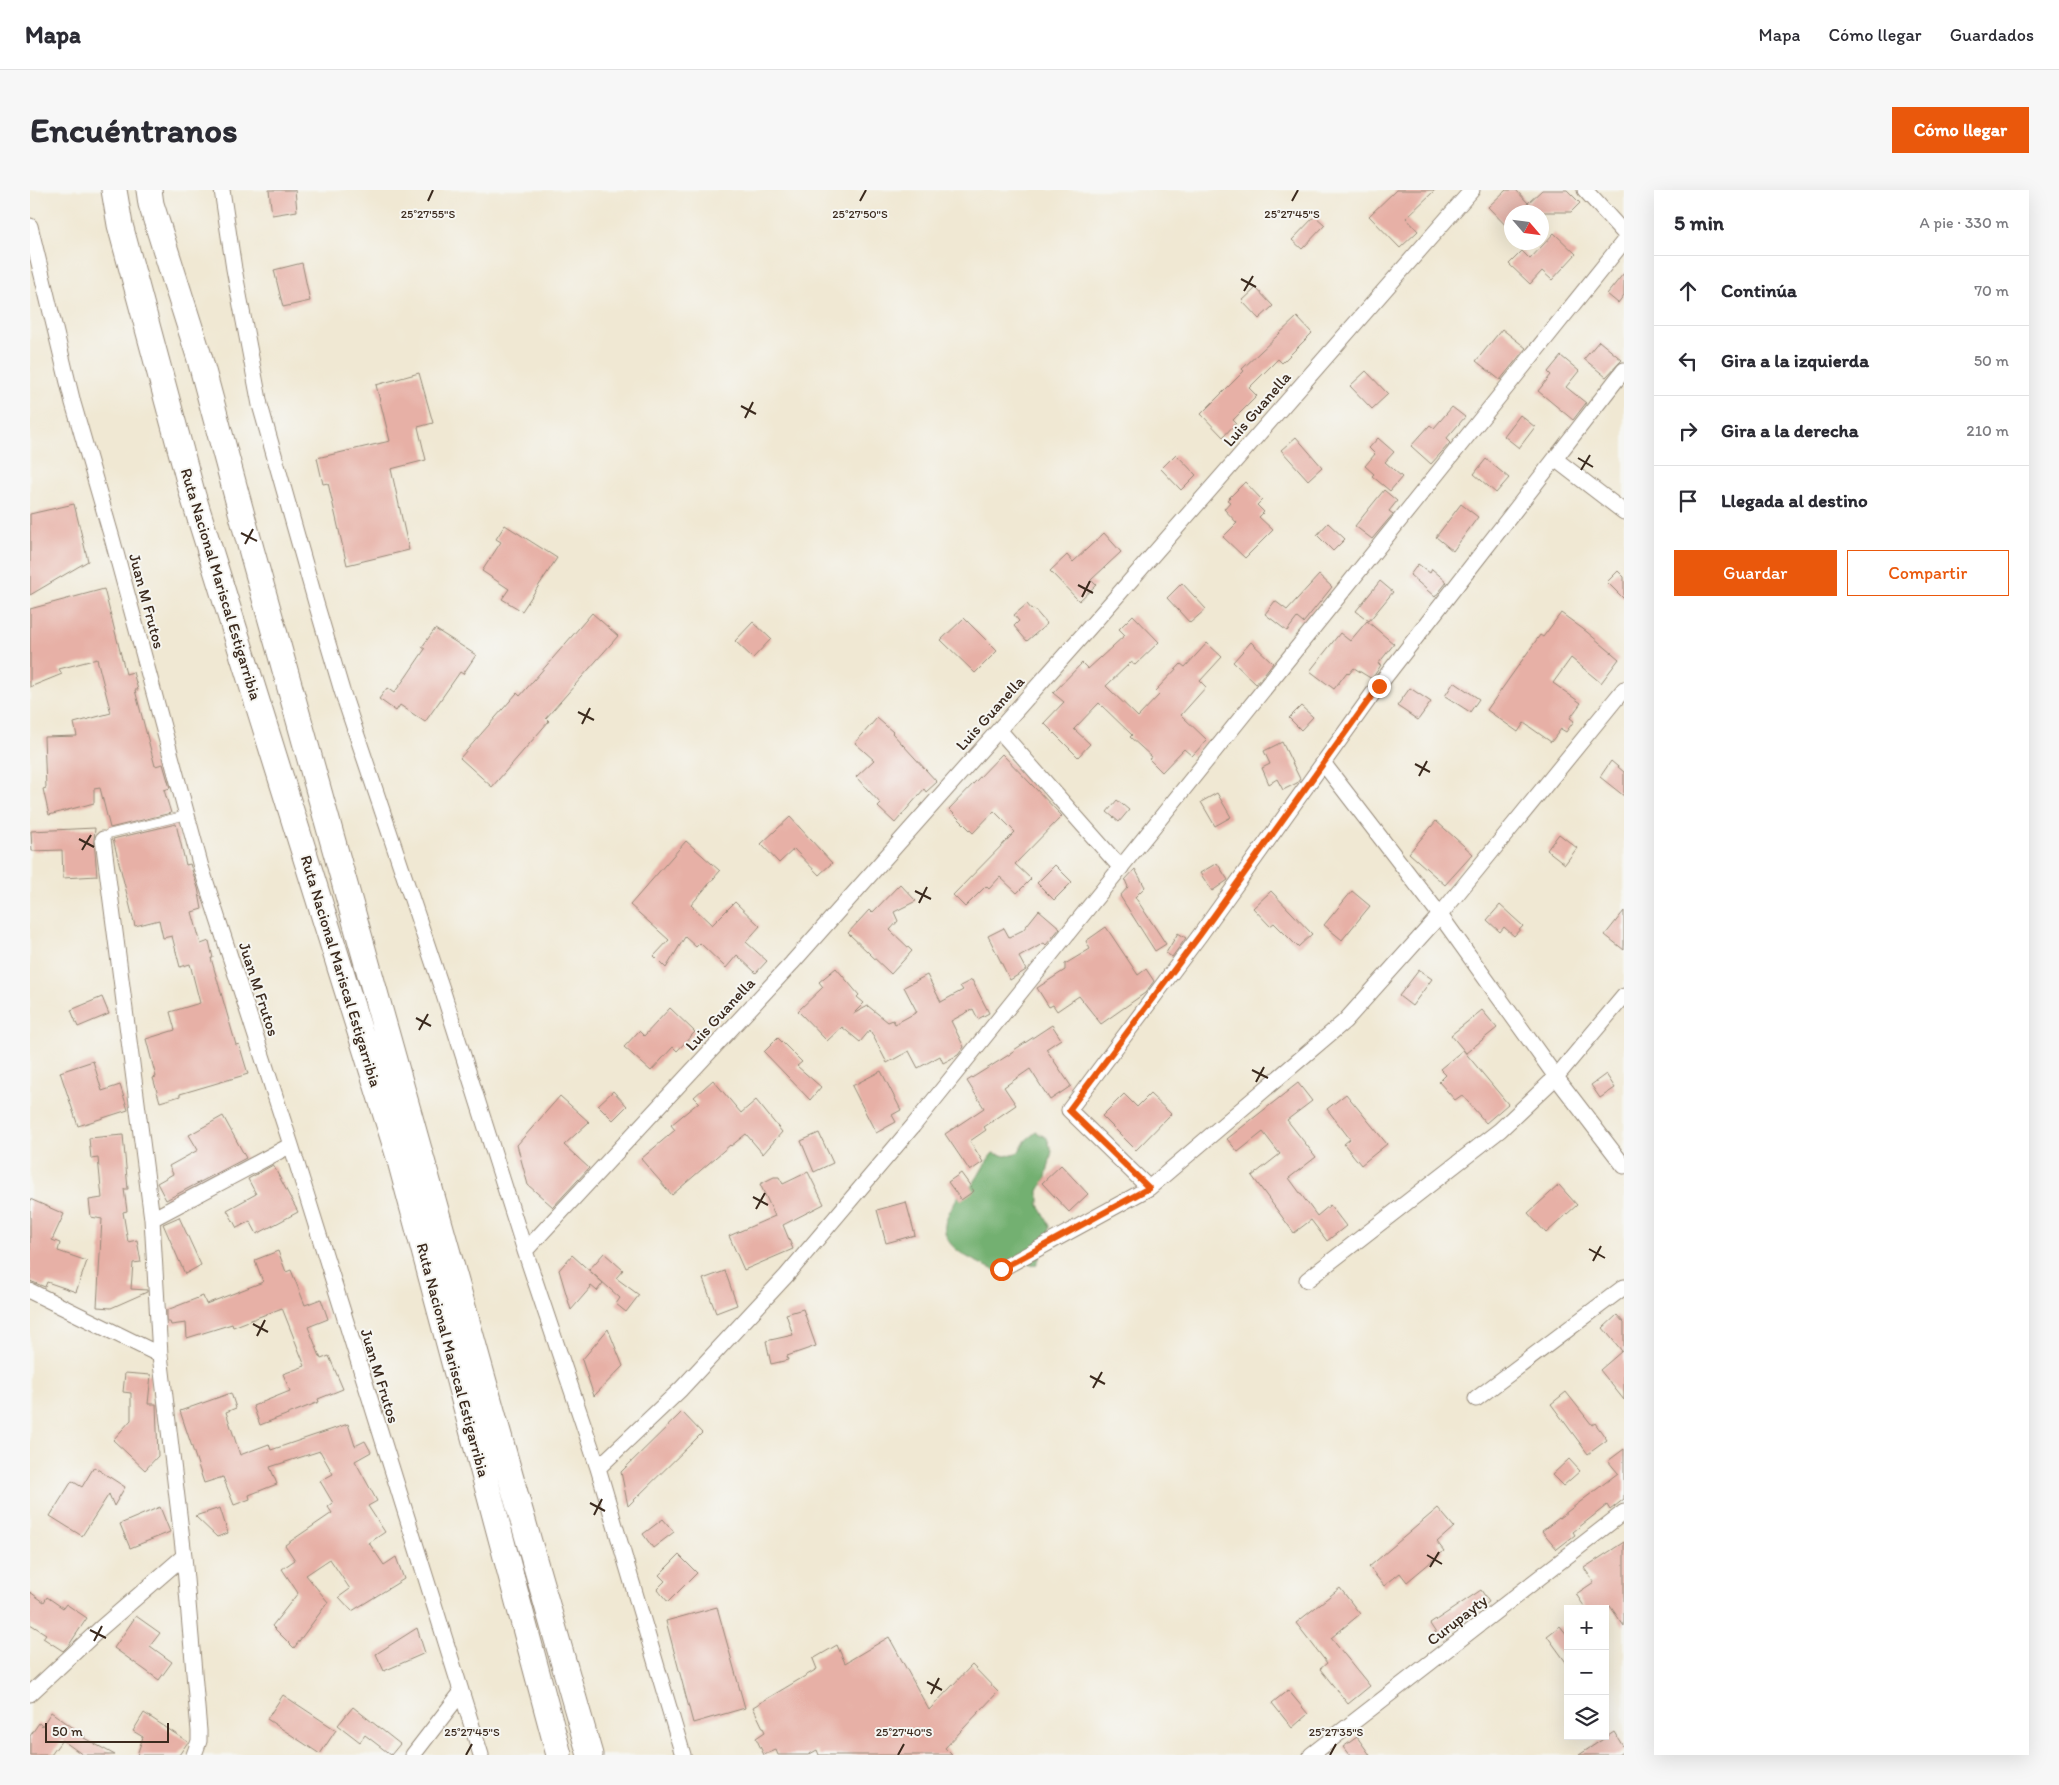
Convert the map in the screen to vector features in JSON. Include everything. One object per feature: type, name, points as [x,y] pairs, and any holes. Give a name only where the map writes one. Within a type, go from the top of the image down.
[{"type":"highway","name":"Ruta Nacional Mariscal Estigarribia","points":[[114,190],[120,225],[193,496],[399,1157],[559,1755]]},
{"type":"highway","name":"Ruta Nacional Mariscal Estigarribia","points":[[149,190],[151,204],[199,356],[252,555],[590,1755]]},
{"type":"street","points":[[222,190],[234,268],[260,405],[342,691],[443,992],[525,1251],[598,1468],[683,1755]]},
{"type":"street","name":"Luis Guanella","points":[[525,1251],[792,963],[999,730],[1472,190]]},
{"type":"street","points":[[1585,190],[1624,233]]},
{"type":"street","name":"Juan M Frutos","points":[[30,226],[73,403],[112,538],[204,876],[291,1144],[460,1694],[481,1755]]},
{"type":"street","points":[[598,1468],[681,1389],[786,1276],[913,1126],[1624,241]]},
{"type":"street","points":[[1149,1188],[1069,1110],[1205,928],[1379,686],[1624,370]]},
{"type":"street","points":[[1555,459],[1624,512]]},
{"type":"street","points":[[1001,1269],[1149,1188],[1344,1021],[1440,914],[1624,689]]},
{"type":"street","points":[[999,730],[1121,868]]},
{"type":"street","points":[[1324,764],[1440,914],[1556,1077],[1624,1166]]},
{"type":"street","points":[[103,839],[152,1219],[160,1355],[184,1556],[199,1731],[199,1741],[194,1755]]},
{"type":"street","points":[[1307,1280],[1500,1130],[1556,1077],[1624,996]]},
{"type":"street","points":[[152,1219],[291,1144]]},
{"type":"street","points":[[1476,1399],[1624,1287]]},
{"type":"street","points":[[30,1291],[160,1355]]},
{"type":"street","name":"Curupayty","points":[[1311,1755],[1624,1512]]},
{"type":"street","points":[[30,1694],[101,1628],[184,1556]]},
{"type":"street","points":[[413,1755],[460,1694]]},
{"type":"lane","points":[[103,839],[108,834],[187,815]]},
{"type":"green space","points":[[1036,1132],[1047,1138],[1052,1151],[1046,1178],[1039,1191],[1039,1205],[1050,1226],[1049,1239],[1036,1265],[1023,1263],[996,1271],[956,1250],[949,1242],[945,1233],[945,1223],[957,1198],[971,1187],[993,1153],[1006,1156],[1019,1152],[1026,1140]]},
{"type":"building","points":[[269,190],[295,190],[297,211],[272,215]]},
{"type":"building","points":[[1396,190],[1435,190],[1406,218],[1418,231],[1400,248],[1369,216]]},
{"type":"building","points":[[1506,190],[1516,190],[1528,203],[1542,190],[1567,190],[1580,203],[1571,212],[1549,212],[1549,205],[1504,205],[1504,224],[1488,207]]},
{"type":"building","points":[[1315,216],[1325,225],[1302,249],[1292,240]]},
{"type":"building","points":[[1554,233],[1576,254],[1552,280],[1542,271],[1530,284],[1509,264],[1522,251],[1530,259],[1538,250],[1549,250],[1549,238]]},
{"type":"building","points":[[302,263],[310,301],[283,307],[274,270]]},
{"type":"building","points":[[1624,273],[1624,295],[1618,303],[1607,294]]},
{"type":"building","points":[[1256,288],[1273,306],[1259,319],[1242,301]]},
{"type":"building","points":[[1297,317],[1312,333],[1282,363],[1278,359],[1249,388],[1257,396],[1233,420],[1236,423],[1223,437],[1201,414],[1244,371],[1242,369]]},
{"type":"building","points":[[1502,329],[1526,348],[1500,380],[1476,361]]},
{"type":"building","points":[[1599,341],[1622,360],[1606,377],[1584,359]]},
{"type":"building","points":[[1561,356],[1579,371],[1566,387],[1586,403],[1573,420],[1538,391],[1551,375],[1548,372]]},
{"type":"building","points":[[1366,371],[1388,394],[1372,409],[1350,386]]},
{"type":"building","points":[[419,373],[433,423],[418,427],[426,460],[391,469],[409,550],[347,565],[328,483],[323,484],[317,458],[390,441],[376,385]]},
{"type":"building","points":[[1452,407],[1465,417],[1446,439],[1450,443],[1431,464],[1411,446],[1430,425],[1434,428]]},
{"type":"building","points":[[1520,415],[1535,427],[1519,448],[1504,436]]},
{"type":"building","points":[[1296,437],[1322,467],[1308,480],[1281,450]]},
{"type":"building","points":[[1378,438],[1394,452],[1385,462],[1402,477],[1390,491],[1372,476],[1374,474],[1365,466],[1375,454],[1369,448]]},
{"type":"building","points":[[1176,454],[1196,475],[1181,490],[1161,469]]},
{"type":"building","points":[[1486,459],[1509,478],[1496,493],[1474,474]]},
{"type":"building","points":[[1245,482],[1262,500],[1257,505],[1264,512],[1259,517],[1273,530],[1245,558],[1223,537],[1237,523],[1224,509],[1230,502],[1227,500]]},
{"type":"building","points":[[1384,490],[1397,501],[1389,511],[1393,514],[1372,539],[1355,526]]},
{"type":"building","points":[[74,504],[88,561],[30,595],[30,514]]},
{"type":"building","points":[[1461,504],[1478,517],[1453,551],[1436,537]]},
{"type":"building","points":[[1328,523],[1345,539],[1333,551],[1317,535]]},
{"type":"building","points":[[505,525],[557,558],[522,611],[502,599],[509,589],[482,571],[501,542],[496,539]]},
{"type":"building","points":[[1104,533],[1121,552],[1091,580],[1096,585],[1079,601],[1050,571],[1067,555],[1073,562]]},
{"type":"building","points":[[1418,564],[1430,573],[1432,569],[1447,582],[1435,597],[1410,575]]},
{"type":"building","points":[[1618,571],[1624,577],[1624,599],[1607,582]]},
{"type":"building","points":[[1319,575],[1332,587],[1303,623],[1297,618],[1287,631],[1265,614],[1275,601],[1287,610]]},
{"type":"building","points":[[1380,581],[1393,592],[1369,621],[1356,611]]},
{"type":"building","points":[[1182,583],[1206,609],[1190,623],[1167,598]]},
{"type":"building","points":[[104,589],[126,674],[133,672],[138,690],[135,690],[155,766],[163,764],[170,788],[164,790],[171,813],[110,828],[100,788],[94,789],[94,803],[49,815],[43,789],[46,788],[44,737],[77,736],[74,723],[111,713],[97,659],[59,669],[62,674],[30,687],[30,609]]},
{"type":"building","points":[[1027,604],[1047,624],[1027,641],[1014,626],[1019,621],[1014,615]]},
{"type":"building","points":[[592,613],[618,636],[546,718],[549,721],[492,787],[460,758],[517,693],[520,696]]},
{"type":"building","points":[[1561,613],[1619,659],[1601,683],[1571,658],[1553,683],[1581,703],[1570,718],[1574,721],[1566,732],[1561,729],[1551,742],[1524,723],[1518,732],[1487,710],[1540,635],[1543,637]]},
{"type":"building","points":[[1133,615],[1159,642],[1135,665],[1131,662],[1106,686],[1138,717],[1159,695],[1155,691],[1181,664],[1185,667],[1207,643],[1222,657],[1200,681],[1206,687],[1181,715],[1207,740],[1192,756],[1184,749],[1162,772],[1149,759],[1152,757],[1130,737],[1132,735],[1099,703],[1074,729],[1090,744],[1078,757],[1044,723],[1064,702],[1053,693],[1082,663],[1088,669],[1125,635],[1119,629]]},
{"type":"building","points":[[964,618],[997,651],[975,673],[941,640]]},
{"type":"building","points":[[1367,621],[1394,644],[1378,664],[1381,665],[1372,679],[1354,668],[1349,674],[1347,672],[1334,689],[1310,671],[1340,633],[1350,641]]},
{"type":"building","points":[[753,622],[771,639],[753,658],[735,641]]},
{"type":"building","points":[[435,629],[476,655],[463,674],[460,672],[425,722],[400,705],[396,711],[379,699],[387,688],[394,693],[425,649],[422,647]]},
{"type":"building","points":[[1251,642],[1273,663],[1256,684],[1233,662]]},
{"type":"building","points":[[1454,682],[1479,699],[1470,712],[1445,696]]},
{"type":"building","points":[[1410,688],[1431,702],[1418,720],[1397,706]]},
{"type":"building","points":[[1301,706],[1313,717],[1301,730],[1289,718]]},
{"type":"building","points":[[877,718],[893,732],[937,782],[926,792],[924,789],[895,823],[878,807],[881,804],[856,777],[874,760],[855,743]]},
{"type":"building","points":[[1282,742],[1300,779],[1297,783],[1283,790],[1277,779],[1269,784],[1262,768],[1270,764],[1264,751]]},
{"type":"building","points":[[1002,754],[1062,816],[1015,864],[1031,879],[1017,893],[1000,877],[989,889],[986,886],[965,907],[953,895],[1015,832],[994,811],[973,833],[949,809]]},
{"type":"building","points":[[1611,761],[1624,772],[1624,796],[1600,777]]},
{"type":"building","points":[[1217,793],[1231,817],[1215,826],[1201,802]]},
{"type":"building","points":[[1117,800],[1129,810],[1119,822],[1107,812]]},
{"type":"building","points":[[790,817],[832,863],[819,875],[794,849],[779,863],[761,844]]},
{"type":"building","points":[[1436,821],[1473,854],[1445,885],[1409,853]]},
{"type":"building","points":[[176,824],[186,865],[190,864],[198,888],[202,909],[192,912],[201,944],[209,941],[213,958],[211,958],[236,1045],[239,1044],[248,1074],[180,1094],[180,1096],[160,1102],[153,1078],[156,1077],[146,1039],[175,1030],[170,1012],[200,1003],[190,964],[180,967],[172,936],[163,938],[159,920],[135,926],[113,839]]},
{"type":"building","points":[[95,828],[97,876],[63,878],[62,850],[32,851],[31,831]]},
{"type":"building","points":[[1559,834],[1577,848],[1565,864],[1547,850]]},
{"type":"building","points":[[686,841],[720,871],[691,905],[712,925],[735,902],[760,926],[746,942],[767,961],[756,973],[737,955],[726,968],[700,943],[696,947],[685,937],[666,968],[654,956],[669,940],[630,905]]},
{"type":"building","points":[[1217,863],[1228,880],[1212,891],[1200,873]]},
{"type":"building","points":[[1055,865],[1072,882],[1054,900],[1037,883]]},
{"type":"building","points":[[1135,869],[1145,887],[1135,897],[1166,944],[1155,951],[1120,896],[1128,887],[1125,880]]},
{"type":"building","points":[[900,884],[916,901],[894,912],[898,921],[890,930],[912,951],[891,974],[848,933],[869,910],[872,913]]},
{"type":"building","points":[[1271,891],[1312,934],[1298,947],[1274,923],[1270,926],[1253,908]]},
{"type":"building","points":[[1352,891],[1370,906],[1342,940],[1324,925]]},
{"type":"building","points":[[1500,905],[1523,926],[1514,936],[1504,927],[1500,932],[1487,920]]},
{"type":"building","points":[[1039,910],[1060,928],[1046,945],[1044,943],[1019,957],[1026,970],[1010,980],[988,936],[1004,928],[1009,937],[1023,930]]},
{"type":"building","points":[[1624,911],[1624,950],[1605,935]]},
{"type":"building","points":[[1106,927],[1138,975],[1146,969],[1154,981],[1145,993],[1101,1024],[1079,996],[1057,1011],[1053,1005],[1049,1007],[1037,988],[1065,970],[1065,964],[1090,949],[1086,941]]},
{"type":"building","points":[[1178,933],[1186,938],[1172,957],[1166,953]]},
{"type":"building","points":[[836,968],[859,995],[857,997],[864,1003],[853,1014],[868,1006],[888,1022],[893,1020],[895,1024],[917,1012],[904,987],[927,975],[941,1002],[963,990],[960,986],[972,980],[989,1013],[978,1019],[973,1009],[951,1021],[964,1047],[958,1055],[943,1063],[940,1056],[918,1068],[909,1051],[887,1063],[870,1030],[860,1042],[842,1027],[827,1041],[798,1011],[823,987],[819,982]]},
{"type":"building","points":[[1419,970],[1432,979],[1412,1006],[1399,996]]},
{"type":"building","points":[[102,997],[109,1014],[78,1027],[71,1010]]},
{"type":"building","points":[[670,1008],[695,1032],[677,1051],[673,1047],[651,1071],[624,1047],[639,1031],[644,1036]]},
{"type":"building","points":[[1482,1010],[1497,1028],[1466,1053],[1451,1035]]},
{"type":"building","points":[[1052,1025],[1061,1039],[1046,1049],[1071,1086],[1050,1100],[1030,1069],[1004,1087],[1016,1105],[984,1127],[986,1130],[970,1141],[983,1162],[970,1171],[945,1134],[984,1108],[967,1081]]},
{"type":"building","points":[[778,1038],[802,1062],[797,1066],[821,1087],[810,1100],[764,1052]]},
{"type":"building","points":[[1463,1050],[1508,1104],[1486,1123],[1462,1095],[1455,1100],[1439,1082],[1446,1075],[1440,1069]]},
{"type":"building","points":[[93,1061],[102,1091],[120,1085],[128,1110],[78,1126],[60,1072]]},
{"type":"building","points":[[881,1071],[901,1110],[892,1115],[896,1122],[876,1133],[852,1086]]},
{"type":"building","points":[[1606,1074],[1615,1088],[1600,1098],[1591,1085]]},
{"type":"building","points":[[713,1080],[741,1113],[756,1100],[782,1132],[763,1154],[746,1134],[730,1145],[672,1195],[641,1159],[675,1130],[671,1125],[699,1102],[694,1097]]},
{"type":"building","points":[[1298,1083],[1312,1101],[1287,1120],[1316,1157],[1289,1178],[1317,1216],[1330,1205],[1346,1226],[1327,1241],[1311,1220],[1294,1233],[1252,1176],[1280,1154],[1263,1132],[1238,1152],[1227,1139]]},
{"type":"building","points":[[613,1091],[627,1106],[613,1120],[598,1105]]},
{"type":"building","points":[[1124,1094],[1137,1107],[1150,1094],[1171,1114],[1136,1150],[1102,1116]]},
{"type":"building","points":[[1346,1094],[1387,1144],[1361,1165],[1344,1144],[1350,1139],[1327,1109]]},
{"type":"building","points":[[560,1096],[589,1122],[564,1145],[589,1168],[553,1207],[528,1185],[517,1145]]},
{"type":"building","points":[[223,1116],[246,1158],[166,1200],[157,1183],[173,1174],[169,1166],[198,1150],[189,1135]]},
{"type":"building","points":[[819,1133],[833,1163],[814,1172],[801,1141]]},
{"type":"building","points":[[123,1135],[128,1189],[124,1189],[127,1211],[123,1212],[128,1242],[137,1240],[141,1262],[133,1263],[131,1289],[147,1290],[147,1292],[111,1308],[97,1307],[102,1219],[91,1217],[89,1200],[102,1198],[98,1158],[91,1159],[89,1138]]},
{"type":"building","points":[[273,1165],[298,1212],[257,1234],[250,1221],[237,1228],[227,1210],[256,1194],[248,1179]]},
{"type":"building","points":[[1061,1165],[1088,1194],[1069,1212],[1042,1183]]},
{"type":"building","points":[[808,1172],[824,1204],[783,1225],[793,1249],[744,1270],[729,1236],[775,1216],[760,1184],[774,1177],[779,1177],[783,1184]]},
{"type":"building","points":[[961,1173],[974,1191],[961,1200],[948,1182]]},
{"type":"building","points":[[1559,1185],[1577,1205],[1546,1233],[1528,1213]]},
{"type":"building","points":[[30,1199],[64,1214],[52,1240],[60,1243],[58,1251],[87,1261],[76,1292],[47,1282],[45,1287],[30,1281]]},
{"type":"building","points":[[906,1202],[915,1235],[886,1243],[877,1210]]},
{"type":"building","points":[[179,1217],[201,1265],[185,1274],[163,1224]]},
{"type":"building","points":[[278,1251],[286,1272],[291,1270],[305,1305],[321,1299],[328,1319],[308,1327],[321,1359],[329,1356],[343,1389],[318,1399],[319,1402],[260,1425],[253,1406],[290,1391],[283,1374],[305,1366],[282,1308],[233,1327],[232,1324],[187,1338],[186,1323],[171,1325],[170,1322],[167,1322],[167,1310],[203,1296],[206,1304],[263,1282],[255,1260]]},
{"type":"building","points":[[604,1253],[623,1270],[616,1278],[639,1295],[626,1312],[616,1304],[620,1298],[589,1270]]},
{"type":"building","points":[[572,1255],[603,1283],[597,1291],[590,1285],[591,1287],[571,1310],[559,1270]]},
{"type":"building","points":[[725,1271],[737,1305],[716,1313],[703,1279]]},
{"type":"building","points":[[803,1309],[816,1346],[787,1356],[788,1360],[771,1364],[766,1341],[793,1335],[786,1314]]},
{"type":"building","points":[[1617,1315],[1624,1323],[1624,1400],[1600,1370],[1622,1351],[1603,1328]]},
{"type":"building","points":[[608,1329],[623,1366],[594,1396],[582,1360]]},
{"type":"building","points":[[125,1373],[151,1375],[148,1404],[156,1404],[158,1456],[145,1470],[113,1440],[131,1420],[131,1393],[123,1392]]},
{"type":"building","points":[[1566,1392],[1592,1425],[1595,1423],[1607,1440],[1588,1454],[1551,1404]]},
{"type":"building","points":[[231,1393],[236,1408],[226,1412],[240,1455],[269,1444],[271,1450],[348,1424],[355,1446],[365,1441],[371,1452],[355,1461],[377,1501],[368,1506],[385,1532],[369,1543],[384,1565],[396,1557],[404,1579],[352,1611],[339,1597],[350,1589],[330,1559],[306,1575],[328,1602],[294,1648],[272,1626],[298,1593],[282,1569],[295,1560],[285,1545],[332,1513],[328,1507],[333,1503],[320,1481],[333,1474],[320,1451],[270,1467],[277,1484],[249,1495],[250,1499],[234,1505],[223,1477],[204,1483],[180,1411]]},
{"type":"building","points":[[682,1412],[702,1433],[628,1506],[621,1472]]},
{"type":"building","points":[[1624,1449],[1624,1499],[1610,1510],[1607,1505],[1573,1532],[1575,1535],[1557,1549],[1542,1531],[1618,1473],[1608,1461]]},
{"type":"building","points":[[1569,1459],[1580,1471],[1563,1486],[1552,1475]]},
{"type":"building","points":[[94,1467],[125,1487],[114,1506],[109,1494],[82,1536],[50,1516],[72,1481],[82,1487]]},
{"type":"building","points":[[160,1507],[170,1532],[130,1548],[120,1524]]},
{"type":"building","points":[[220,1508],[228,1533],[217,1537],[195,1516]]},
{"type":"building","points":[[1438,1508],[1454,1527],[1437,1542],[1444,1551],[1407,1582],[1400,1573],[1384,1586],[1369,1567]]},
{"type":"building","points":[[663,1519],[674,1532],[653,1548],[643,1534]]},
{"type":"building","points":[[1624,1542],[1624,1626],[1609,1605],[1583,1605],[1576,1594],[1594,1582],[1584,1568]]},
{"type":"building","points":[[679,1555],[697,1573],[668,1602],[657,1589],[665,1581],[659,1575]]},
{"type":"building","points":[[1340,1588],[1360,1614],[1331,1638],[1370,1686],[1348,1704],[1320,1669],[1327,1663],[1296,1623]]},
{"type":"building","points":[[1481,1590],[1489,1602],[1438,1636],[1430,1624]]},
{"type":"building","points":[[30,1592],[44,1602],[47,1597],[63,1608],[66,1604],[87,1618],[63,1651],[43,1638],[46,1634],[30,1624]]},
{"type":"building","points":[[717,1607],[745,1708],[693,1723],[666,1621]]},
{"type":"building","points":[[136,1616],[160,1633],[150,1646],[172,1662],[159,1680],[114,1648]]},
{"type":"building","points":[[1560,1626],[1564,1631],[1564,1659],[1547,1636]]},
{"type":"building","points":[[417,1628],[425,1653],[384,1671],[376,1654]]},
{"type":"building","points":[[889,1637],[929,1710],[972,1665],[998,1692],[945,1748],[952,1755],[819,1755],[817,1750],[808,1755],[778,1755],[776,1750],[764,1755],[756,1738],[765,1732],[753,1707],[817,1669],[813,1659],[837,1645],[845,1663]]},
{"type":"building","points":[[1288,1690],[1308,1714],[1292,1728],[1272,1703]]},
{"type":"building","points":[[283,1695],[336,1730],[320,1754],[267,1719]]},
{"type":"building","points":[[353,1707],[400,1744],[391,1755],[365,1735],[360,1742],[338,1725]]},
{"type":"building","points":[[51,1712],[85,1736],[84,1738],[115,1755],[83,1755],[62,1740],[51,1755],[30,1755],[30,1736],[39,1723],[42,1726]]},
{"type":"building","points":[[144,1713],[188,1742],[179,1755],[137,1755],[143,1737],[133,1731]]},
{"type":"building","points":[[1614,1732],[1624,1751],[1618,1755],[1579,1755],[1602,1740],[1609,1740],[1609,1735]]},
{"type":"building","points":[[1357,1737],[1370,1755],[1349,1755],[1343,1747]]},
{"type":"route","points":[[1001,1269],[1149,1188],[1069,1110],[1200,935],[1379,686]]}]
